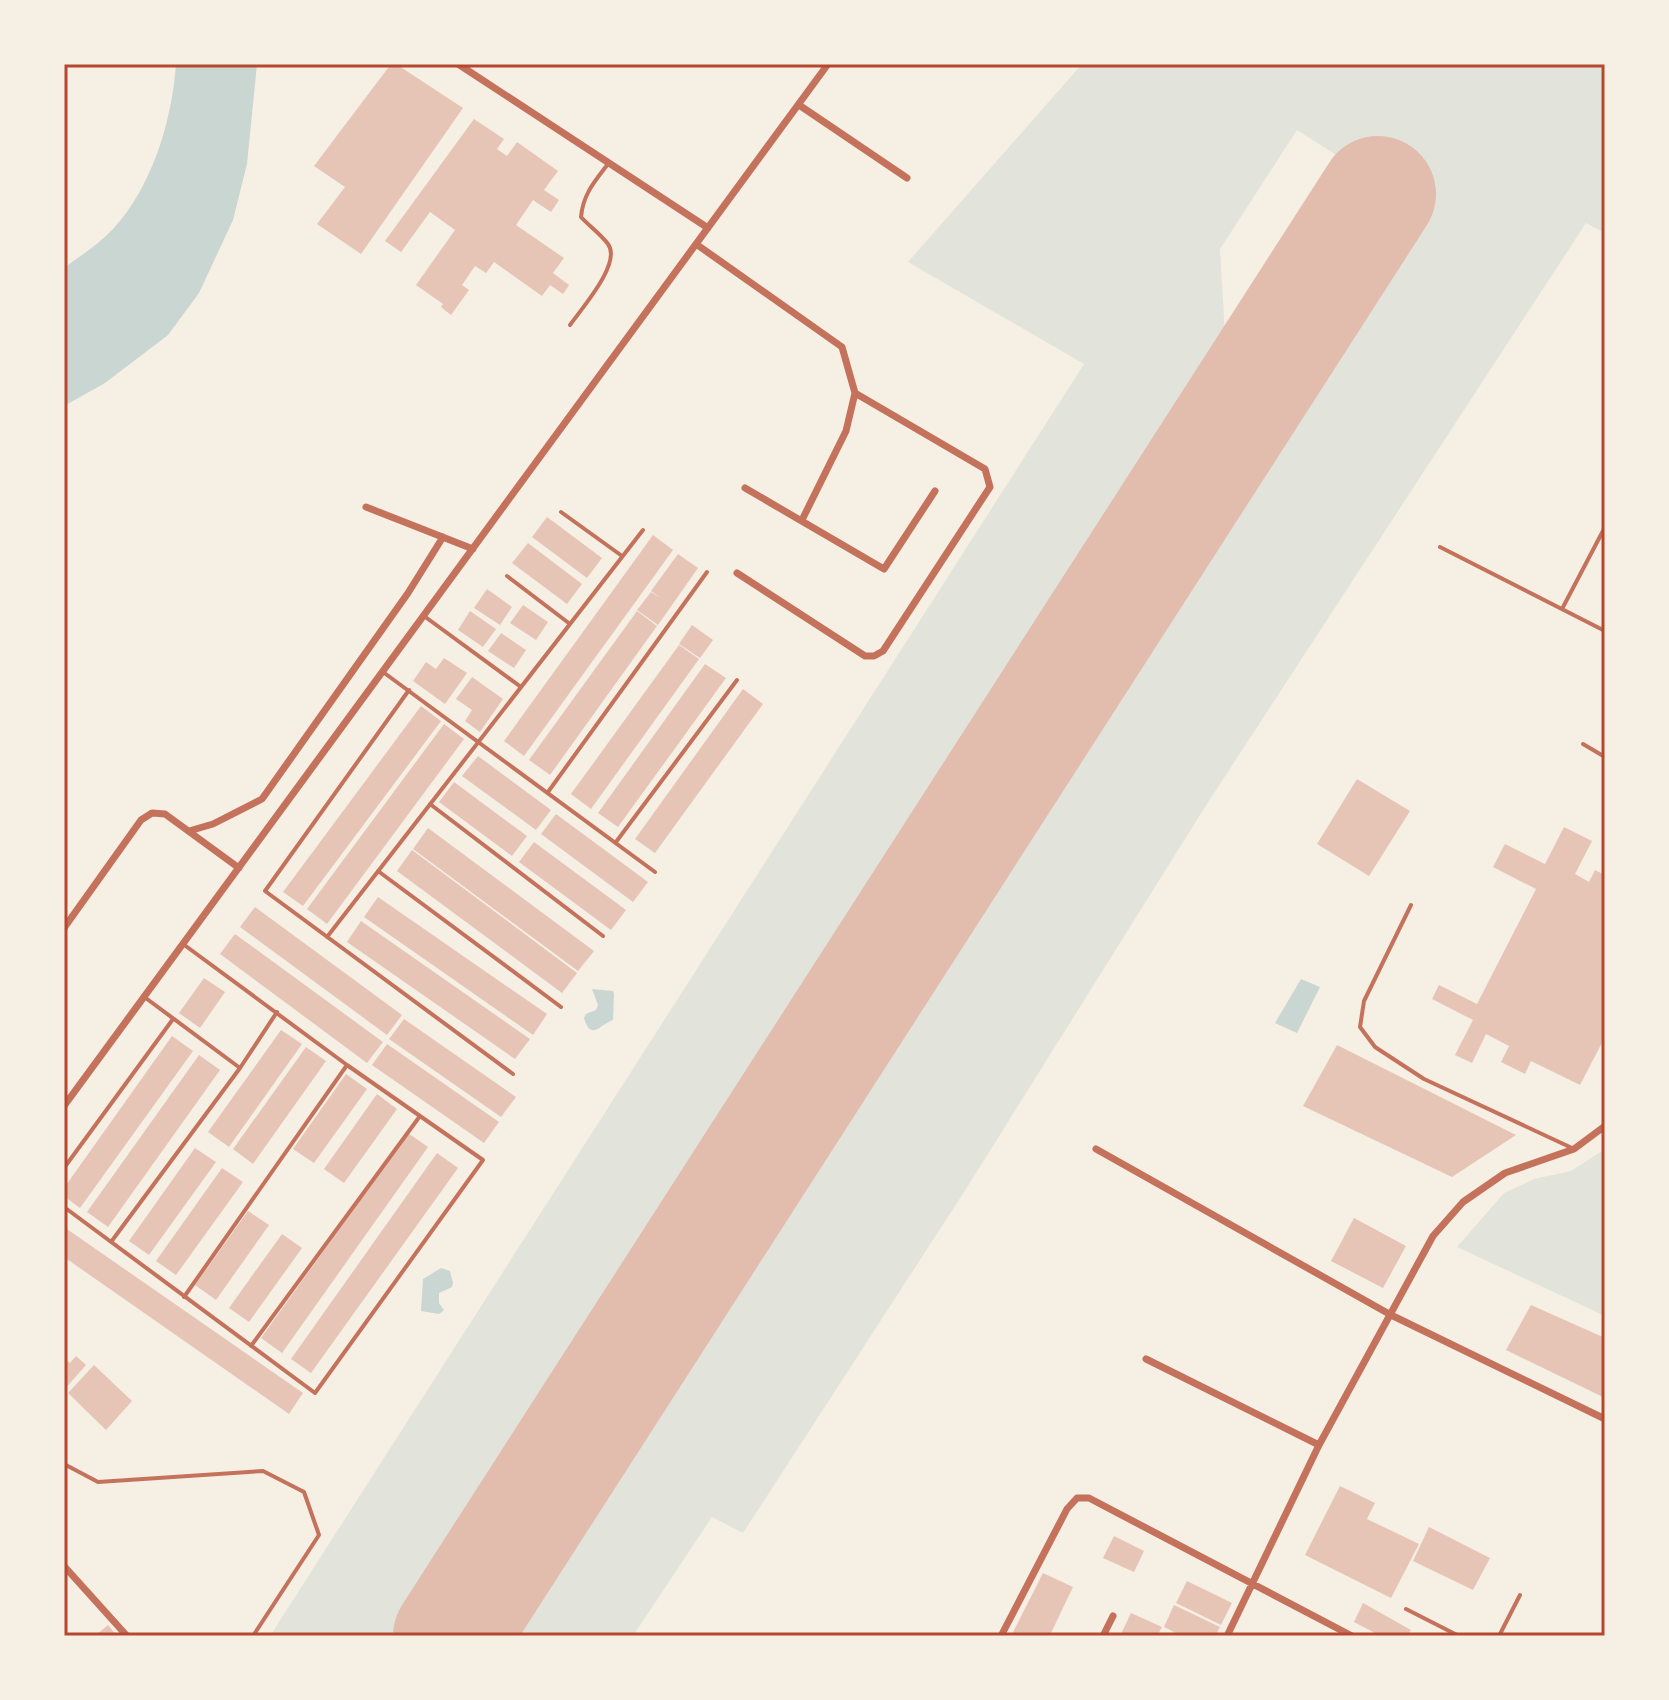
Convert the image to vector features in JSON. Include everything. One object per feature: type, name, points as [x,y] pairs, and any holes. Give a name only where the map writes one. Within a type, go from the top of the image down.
[{"type":"street","points":[[458,64],[708,228]]},
{"type":"street","points":[[64,1106],[828,64]]},
{"type":"street","points":[[799,105],[907,178]]},
{"type":"street","points":[[696,244],[842,347],[855,393],[846,431],[802,520]]},
{"type":"street","points":[[737,573],[865,656],[874,656],[883,651],[891,639],[990,487],[989,478],[985,469],[855,393]]},
{"type":"street","points":[[745,488],[884,569],[935,491]]},
{"type":"street","points":[[366,507],[473,549]]},
{"type":"street","points":[[189,831],[213,824],[262,799],[408,593],[443,537]]},
{"type":"street","points":[[64,928],[146,816],[165,814],[239,868]]},
{"type":"street","points":[[1227,1636],[1319,1445],[1433,1236],[1463,1202],[1505,1173],[1574,1149],[1605,1126]]},
{"type":"street","points":[[1096,1149],[1391,1315],[1605,1419]]},
{"type":"street","points":[[1146,1359],[1319,1445]]},
{"type":"street","points":[[1001,1636],[1067,1509],[1077,1498],[1089,1498],[1352,1636]]},
{"type":"street","points":[[64,1566],[127,1636]]},
{"type":"street","points":[[1103,1636],[1113,1616]]},
{"type":"lane","points":[[570,325],[605,274],[612,257],[609,245],[581,217],[588,190],[610,162]]},
{"type":"lane","points":[[561,512],[622,556]]},
{"type":"lane","points":[[1562,609],[1605,527]]},
{"type":"lane","points":[[327,937],[643,530]]},
{"type":"lane","points":[[1440,547],[1605,631]]},
{"type":"lane","points":[[548,792],[707,572]]},
{"type":"lane","points":[[507,576],[570,624]]},
{"type":"lane","points":[[424,616],[521,687]]},
{"type":"lane","points":[[383,672],[655,872]]},
{"type":"lane","points":[[616,842],[737,680]]},
{"type":"lane","points":[[409,690],[265,891],[513,1074]]},
{"type":"lane","points":[[1583,744],[1605,757]]},
{"type":"lane","points":[[430,804],[603,936]]},
{"type":"lane","points":[[378,871],[561,1007]]},
{"type":"lane","points":[[1411,905],[1364,1001],[1360,1027],[1375,1047],[1424,1079],[1574,1149]]},
{"type":"lane","points":[[64,1207],[315,1393],[483,1160],[183,944]]},
{"type":"lane","points":[[143,996],[240,1068]]},
{"type":"lane","points":[[111,1242],[240,1068],[277,1012]]},
{"type":"lane","points":[[64,1168],[173,1019]]},
{"type":"lane","points":[[184,1297],[347,1065]]},
{"type":"lane","points":[[251,1346],[420,1116]]},
{"type":"lane","points":[[64,1464],[98,1482],[263,1471],[304,1492],[319,1535],[253,1636]]},
{"type":"lane","points":[[1499,1636],[1520,1595]]},
{"type":"lane","points":[[1406,1609],[1459,1636]]},
{"type":"shaded area","points":[[176,64],[257,64],[247,164],[233,220],[199,293],[168,335],[105,383],[64,406],[64,268],[108,234],[139,194],[165,130]]},
{"type":"shaded area","points":[[1082,64],[1605,64],[1605,233],[1586,223],[1205,807],[966,1189],[743,1533],[712,1517],[633,1636],[516,1636],[1423,210],[1297,130],[1220,249],[1226,352],[403,1636],[270,1636],[1084,364],[908,262]]},
{"type":"shaded area","points":[[1301,979],[1320,987],[1297,1033],[1275,1023]]},
{"type":"shaded area","points":[[592,989],[613,991],[614,994],[613,1020],[596,1030],[590,1029],[584,1018],[598,1005]]},
{"type":"shaded area","points":[[1605,1149],[1605,1316],[1457,1247],[1504,1193],[1534,1179],[1571,1171]]},
{"type":"shaded area","points":[[441,1268],[450,1271],[453,1283],[452,1287],[439,1293],[439,1303],[444,1310],[439,1314],[421,1311],[423,1279]]},
{"type":"building","points":[[391,64],[396,64],[463,108],[361,254],[317,224],[345,187],[314,166]]},
{"type":"building","points":[[474,119],[504,139],[497,149],[507,156],[517,142],[558,171],[544,190],[559,200],[551,212],[533,200],[516,225],[564,258],[553,273],[569,285],[563,294],[550,285],[542,296],[494,262],[486,273],[475,266],[462,285],[469,290],[451,315],[441,307],[443,304],[416,285],[455,230],[430,212],[401,252],[385,241]]},
{"type":"building","points":[[547,517],[602,558],[587,578],[532,537]]},
{"type":"building","points":[[653,535],[673,550],[524,756],[504,741]]},
{"type":"building","points":[[528,543],[582,584],[567,604],[512,563]]},
{"type":"building","points":[[678,554],[698,568],[658,625],[637,610],[651,592],[661,598],[651,591]]},
{"type":"building","points":[[487,589],[512,607],[500,625],[474,608]]},
{"type":"building","points":[[523,605],[548,622],[536,640],[510,623]]},
{"type":"building","points":[[470,611],[496,629],[483,647],[458,630]]},
{"type":"building","points":[[637,611],[657,626],[550,775],[529,760]]},
{"type":"building","points":[[692,625],[713,640],[700,658],[679,644]]},
{"type":"building","points":[[501,633],[526,650],[514,668],[488,651]]},
{"type":"building","points":[[679,645],[699,659],[591,809],[571,794]]},
{"type":"building","points":[[444,658],[467,673],[445,704],[413,681],[426,662],[436,669]]},
{"type":"building","points":[[705,664],[726,678],[618,827],[598,813]]},
{"type":"building","points":[[472,677],[503,699],[480,732],[465,721],[472,710],[456,699]]},
{"type":"building","points":[[743,689],[763,704],[655,853],[635,839]]},
{"type":"building","points":[[421,706],[441,721],[303,906],[283,892]]},
{"type":"building","points":[[444,724],[464,739],[327,924],[307,909]]},
{"type":"building","points":[[478,756],[551,810],[536,830],[462,776]]},
{"type":"building","points":[[1357,779],[1410,811],[1369,876],[1317,844]]},
{"type":"building","points":[[454,782],[527,836],[512,856],[439,802]]},
{"type":"building","points":[[556,814],[648,882],[633,902],[541,834]]},
{"type":"building","points":[[1564,827],[1592,841],[1575,874],[1589,882],[1595,870],[1605,875],[1605,1037],[1580,1085],[1531,1061],[1525,1074],[1501,1062],[1509,1046],[1486,1034],[1472,1063],[1455,1055],[1473,1020],[1432,999],[1439,985],[1477,1004],[1536,889],[1493,867],[1505,844],[1545,864]]},
{"type":"building","points":[[428,828],[594,951],[578,971],[413,849]]},
{"type":"building","points":[[534,842],[626,910],[611,930],[519,862]]},
{"type":"building","points":[[412,850],[577,973],[562,993],[397,871]]},
{"type":"building","points":[[378,897],[547,1014],[533,1035],[364,917]]},
{"type":"building","points":[[255,907],[402,1015],[387,1035],[240,927]]},
{"type":"building","points":[[361,921],[530,1039],[515,1059],[347,942]]},
{"type":"building","points":[[235,934],[383,1042],[367,1063],[220,954]]},
{"type":"building","points":[[204,978],[225,992],[200,1028],[179,1013]]},
{"type":"building","points":[[404,1019],[516,1097],[501,1117],[389,1039]]},
{"type":"building","points":[[281,1030],[302,1044],[229,1147],[208,1132]]},
{"type":"building","points":[[172,1036],[193,1051],[80,1208],[64,1196],[64,1188]]},
{"type":"building","points":[[387,1044],[499,1122],[484,1143],[372,1065]]},
{"type":"building","points":[[1337,1045],[1516,1135],[1452,1177],[1303,1106]]},
{"type":"building","points":[[306,1047],[326,1061],[253,1164],[233,1149]]},
{"type":"building","points":[[199,1055],[220,1070],[108,1227],[87,1212]]},
{"type":"building","points":[[346,1074],[367,1089],[314,1163],[293,1149]]},
{"type":"building","points":[[377,1094],[397,1109],[344,1183],[324,1169]]},
{"type":"building","points":[[408,1133],[428,1147],[282,1353],[261,1338]]},
{"type":"building","points":[[195,1148],[216,1162],[149,1255],[129,1241]]},
{"type":"building","points":[[437,1153],[458,1168],[311,1373],[291,1359]]},
{"type":"building","points":[[222,1168],[243,1182],[176,1275],[156,1261]]},
{"type":"building","points":[[248,1211],[269,1225],[216,1300],[195,1285]]},
{"type":"building","points":[[1354,1218],[1406,1246],[1383,1288],[1331,1261]]},
{"type":"building","points":[[64,1227],[303,1393],[289,1414],[64,1257]]},
{"type":"building","points":[[282,1234],[302,1248],[249,1322],[229,1308]]},
{"type":"building","points":[[1531,1305],[1605,1338],[1605,1398],[1506,1350]]},
{"type":"building","points":[[76,1356],[86,1365],[64,1390],[64,1358],[70,1363]]},
{"type":"building","points":[[94,1365],[132,1401],[106,1430],[68,1393]]},
{"type":"building","points":[[1340,1486],[1375,1503],[1367,1519],[1419,1544],[1391,1598],[1305,1555]]},
{"type":"building","points":[[1429,1527],[1490,1558],[1473,1590],[1413,1561]]},
{"type":"building","points":[[1114,1536],[1144,1551],[1134,1572],[1103,1558]]},
{"type":"building","points":[[1043,1573],[1073,1587],[1052,1631],[1049,1636],[1011,1636]]},
{"type":"building","points":[[1187,1581],[1232,1603],[1221,1625],[1176,1603]]},
{"type":"building","points":[[1363,1603],[1411,1630],[1407,1636],[1381,1636],[1354,1622]]},
{"type":"building","points":[[1174,1605],[1220,1627],[1215,1636],[1182,1636],[1164,1627]]},
{"type":"building","points":[[1131,1613],[1162,1627],[1157,1636],[1120,1636]]},
{"type":"building","points":[[108,1625],[117,1636],[95,1636]]},
{"type":"runway","points":[[451,1636],[1378,194]]}]
